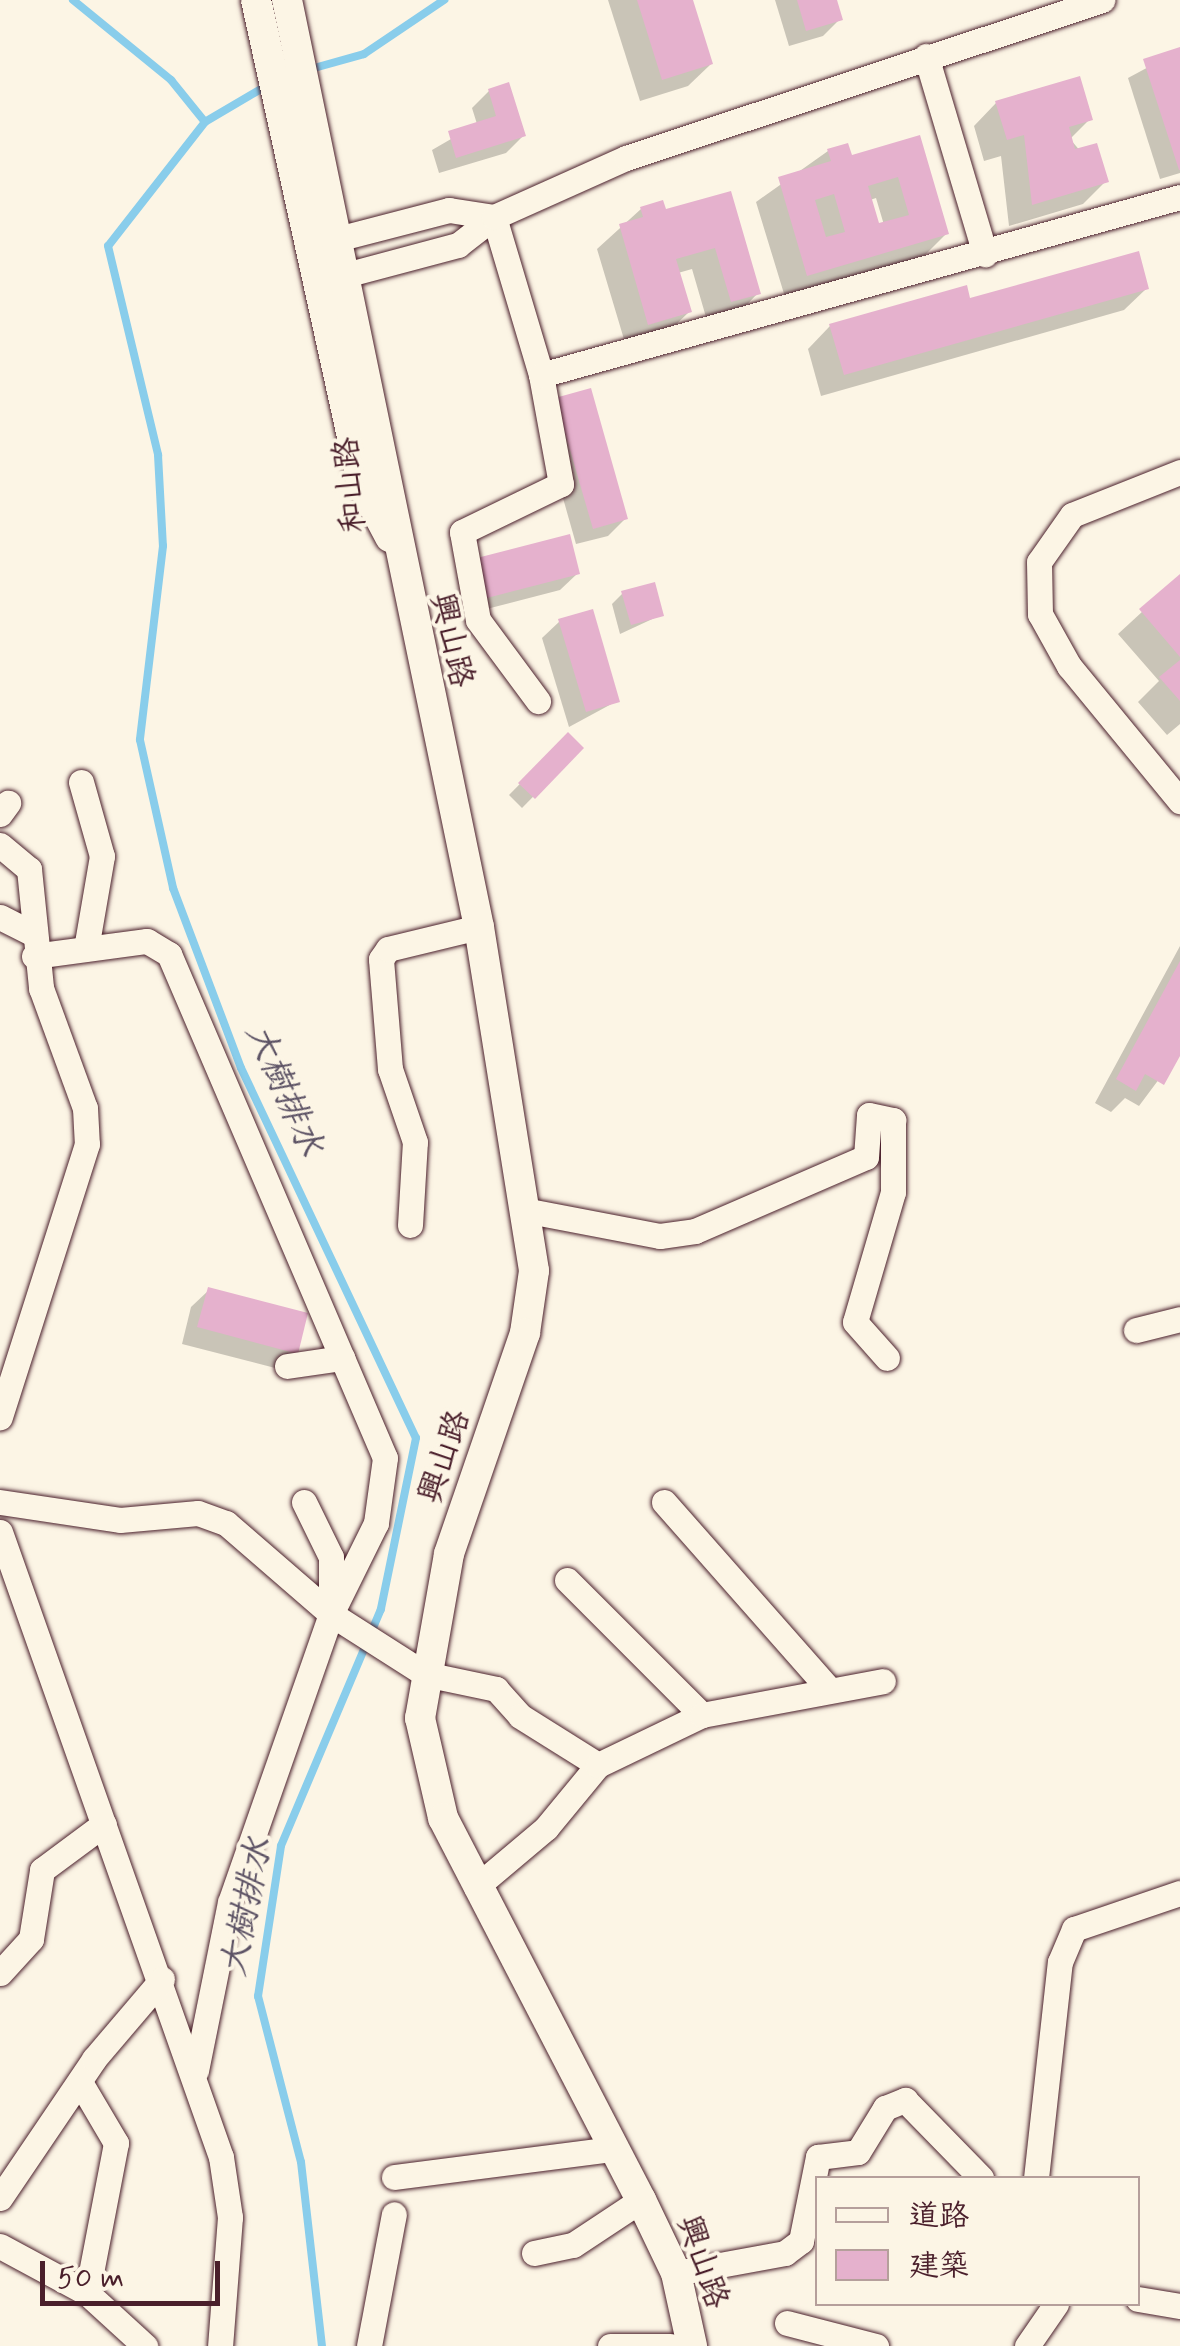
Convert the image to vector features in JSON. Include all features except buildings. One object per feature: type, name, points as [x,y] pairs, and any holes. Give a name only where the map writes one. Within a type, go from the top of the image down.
[{"type":"main road","name":"和山路","points":[[256,0],[362,484],[394,544]]},
{"type":"main road","name":"和山路","points":[[287,0],[315,109],[390,473],[394,544]]},
{"type":"main road","name":"興山路","points":[[394,544],[479,927],[529,1211],[534,1270],[525,1333],[449,1554],[420,1718],[442,1818],[676,2273],[692,2346]]},
{"type":"street","points":[[494,218],[449,210],[341,238],[314,264],[348,274],[458,245],[494,218],[626,158],[1102,0]]},
{"type":"street","points":[[926,56],[985,254]]},
{"type":"street","points":[[541,375],[1180,197]]},
{"type":"street","points":[[494,218],[541,375],[561,484],[462,532],[478,620],[538,701]]},
{"type":"street","points":[[1180,472],[1072,515],[1039,562],[1040,614],[1069,666],[1180,801]]},
{"type":"street","points":[[81,782],[102,856],[86,949]]},
{"type":"street","points":[[0,845],[29,870],[35,946],[84,1108],[87,1144],[0,1417]]},
{"type":"street","points":[[0,917],[35,946],[86,949],[147,941],[169,954],[385,1458],[386,1488],[331,1614],[230,1902],[196,2071]]},
{"type":"street","points":[[410,1225],[415,1142],[390,1069],[381,959],[388,948],[479,927]]},
{"type":"street","points":[[529,1211],[660,1236],[694,1230],[866,1158],[869,1114],[893,1120],[892,1192],[855,1322],[887,1358]]},
{"type":"street","points":[[1136,1330],[1180,1319]]},
{"type":"street","points":[[287,1366],[342,1358]]},
{"type":"street","points":[[0,1502],[120,1520],[198,1513],[281,1562],[331,1614],[392,1653],[426,1674],[479,1680],[598,1766]]},
{"type":"street","points":[[304,1502],[331,1557],[331,1614]]},
{"type":"street","points":[[664,1502],[826,1686]]},
{"type":"street","points":[[0,1532],[4,1562],[196,2071],[230,2217],[220,2346]]},
{"type":"street","points":[[567,1580],[702,1716]]},
{"type":"street","points":[[476,1887],[546,1828],[598,1766],[702,1716],[826,1686],[883,1681]]},
{"type":"street","points":[[0,1973],[31,1940],[42,1870],[104,1824]]},
{"type":"street","points":[[1036,2176],[1060,1962],[1074,1930],[1180,1893]]},
{"type":"street","points":[[0,2198],[80,2082],[162,1978]]},
{"type":"street","points":[[80,2082],[116,2143],[87,2293]]},
{"type":"street","points":[[817,2176],[818,2158],[858,2152],[886,2108],[906,2100],[979,2176]]},
{"type":"street","points":[[394,2176],[614,2148]]},
{"type":"street","points":[[534,2253],[573,2246],[641,2200]]},
{"type":"street","points":[[676,2273],[785,2253],[813,2230],[815,2201]]},
{"type":"street","points":[[369,2346],[394,2214]]},
{"type":"street","points":[[1,2247],[87,2293],[145,2346]]},
{"type":"street","points":[[1140,2299],[1180,2306]]},
{"type":"street","points":[[1026,2346],[1055,2306]]},
{"type":"street","points":[[787,2323],[841,2341],[876,2346]]},
{"type":"street","name":"興山路","points":[[610,2346],[670,2346]]},
{"type":"waterway","points":[[73,0],[171,80],[205,122]]},
{"type":"waterway","name":"大樹排水","points":[[307,70],[364,54],[444,0]]},
{"type":"waterway","name":"大樹排水","points":[[266,86],[205,122],[108,246],[158,455],[163,546],[140,740],[173,888],[241,1068],[416,1438],[381,1609],[281,1846],[258,1996],[301,2162],[322,2346]]}]
